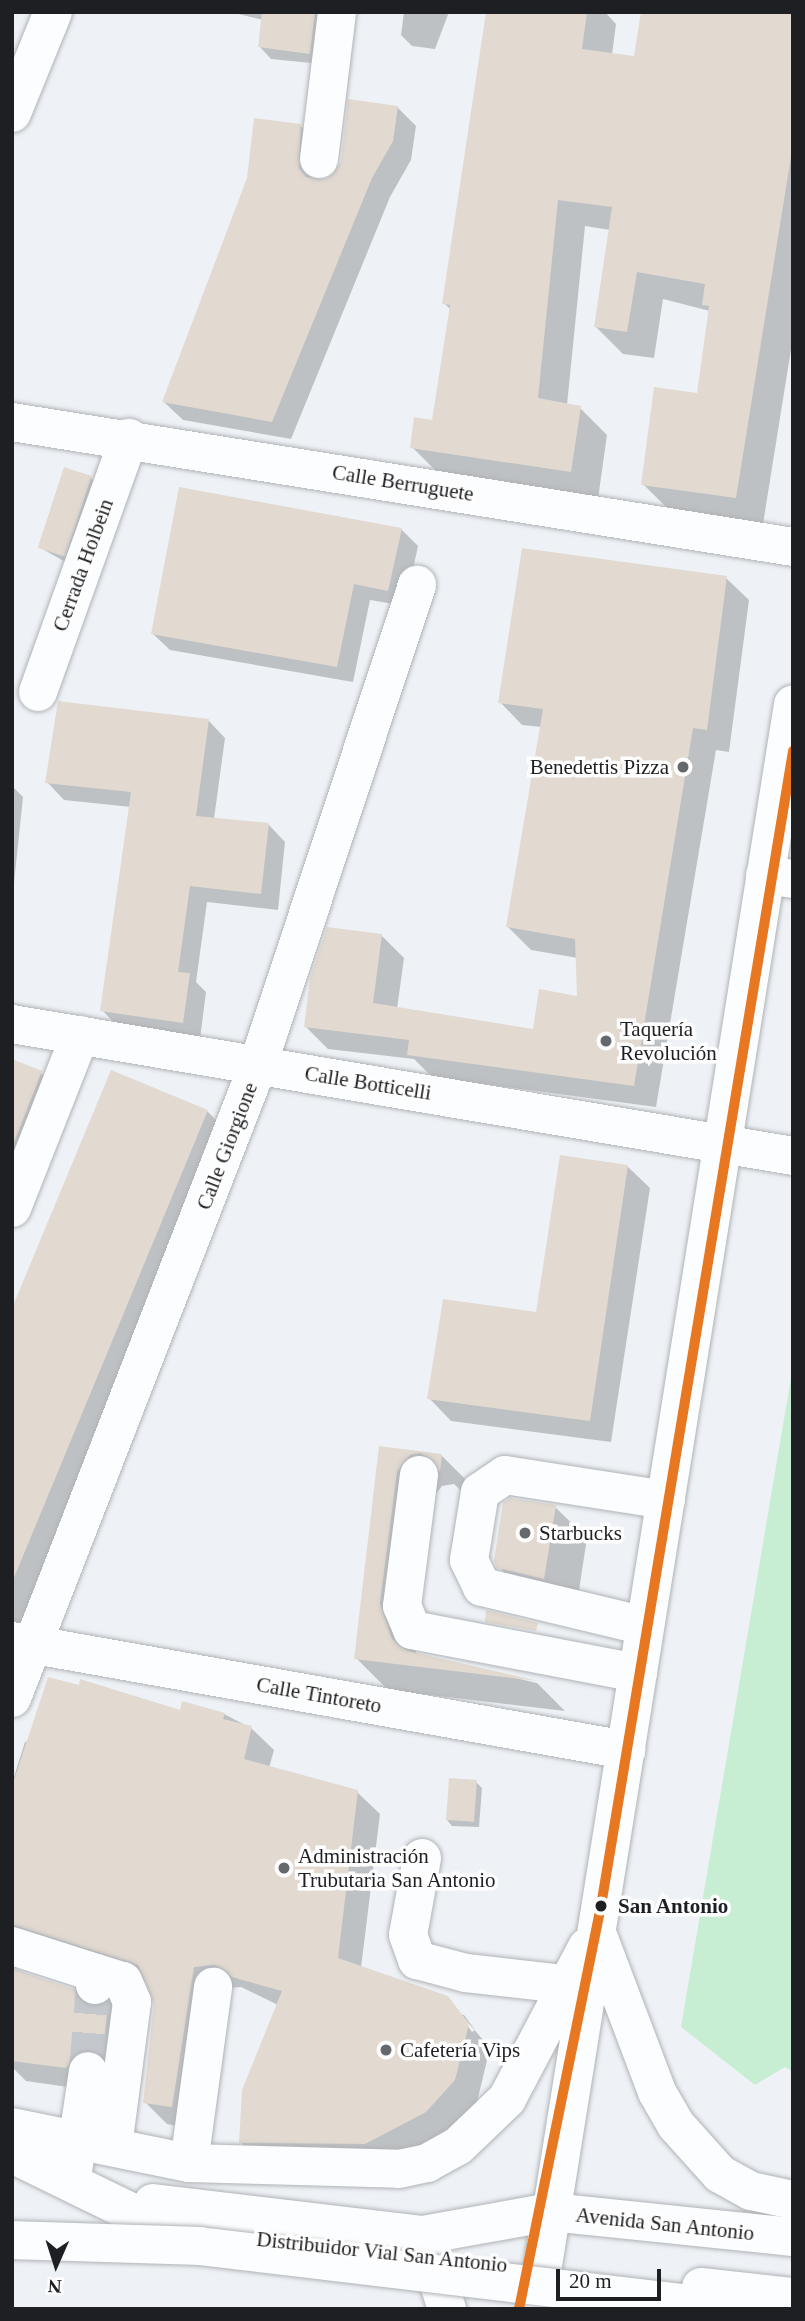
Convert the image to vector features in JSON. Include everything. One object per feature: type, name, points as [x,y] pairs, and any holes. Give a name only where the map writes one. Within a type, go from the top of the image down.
[{"type":"main road","points":[[12,113],[53,12]]},
{"type":"main road","points":[[320,159],[337,12]]},
{"type":"main road","name":"Calle Berruguete","points":[[12,422],[129,438],[793,547]]},
{"type":"main road","name":"Cerrada Holbein","points":[[38,692],[129,438]]},
{"type":"main road","name":"Calle Giorgione","points":[[12,1698],[23,1642],[258,1065],[417,585]]},
{"type":"main road","points":[[537,2304],[723,1142],[779,877],[793,704]]},
{"type":"main road","name":"Calle Botticelli","points":[[12,1024],[723,1142],[793,1156]]},
{"type":"main road","points":[[12,1208],[80,1035]]},
{"type":"main road","points":[[419,1475],[402,1606],[412,1630],[638,1673]]},
{"type":"main road","points":[[645,1626],[482,1587],[469,1560],[480,1492],[505,1475],[666,1500]]},
{"type":"main road","name":"Calle Tintoreto","points":[[23,1642],[626,1750]]},
{"type":"main road","points":[[422,1858],[408,1935],[416,1960],[466,1973],[564,1984]]},
{"type":"main road","points":[[12,2127],[189,2163],[399,2169],[427,2163],[458,2146],[507,2099],[564,1984],[596,1931]]},
{"type":"main road","points":[[596,1931],[657,2092],[676,2125],[720,2174],[751,2191],[793,2200]]},
{"type":"main road","points":[[12,1946],[95,1979],[122,1981],[132,2002],[96,2143],[72,2178]]},
{"type":"main road","points":[[189,2163],[213,1987]]},
{"type":"main road","points":[[88,2071],[96,2143]]},
{"type":"main road","name":"Avenida San Antonio","points":[[12,2137],[72,2178],[205,2214],[423,2235],[551,2212],[793,2237]]},
{"type":"main road","points":[[12,2154],[131,2213],[198,2232]]},
{"type":"main road","name":"Distribuidor Vial San Antonio","points":[[12,2225],[198,2232],[793,2297]]},
{"type":"main road","points":[[423,2235],[445,2299]]},
{"type":"main road","name":"Distribuidor Vial San Antonio","points":[[12,2240],[199,2246],[731,2309]]},
{"type":"main road","points":[[12,2256],[197,2264],[445,2299],[617,2309]]},
{"type":"green space","points":[[793,1366],[793,2072],[785,2067],[755,2085],[681,2027]]},
{"type":"building","points":[[262,12],[315,12],[310,54],[258,47]]},
{"type":"building","points":[[486,12],[587,12],[582,49],[634,56],[641,12],[793,12],[793,144],[736,498],[641,485],[654,387],[697,393],[709,306],[702,305],[705,284],[637,272],[627,332],[594,327],[612,207],[558,200],[538,398],[581,406],[571,472],[410,448],[414,417],[432,420],[450,305],[442,304]]},
{"type":"building","points":[[348,99],[398,106],[393,141],[372,178],[272,422],[162,402],[247,178],[254,118],[301,124],[299,168],[306,177],[327,179],[341,162]]},
{"type":"building","points":[[64,467],[92,476],[65,557],[38,548]]},
{"type":"building","points":[[179,487],[402,528],[388,591],[354,584],[337,667],[151,634]]},
{"type":"building","points":[[522,548],[727,576],[707,730],[693,728],[634,1086],[407,1055],[409,1040],[304,1027],[310,978],[327,927],[382,934],[373,1003],[533,1029],[539,989],[577,996],[575,939],[506,927],[543,709],[498,703]]},
{"type":"building","points":[[58,701],[209,719],[196,816],[269,823],[261,894],[190,886],[178,972],[190,973],[183,1023],[100,1011],[131,792],[45,783]]},
{"type":"building","points":[[12,1059],[42,1071],[12,1148]]},
{"type":"building","points":[[111,1070],[208,1110],[13,1580],[12,1308]]},
{"type":"building","points":[[560,1155],[628,1165],[590,1421],[427,1399],[443,1299],[536,1312]]},
{"type":"building","points":[[379,1446],[442,1454],[440,1472],[421,1453],[410,1455],[397,1472],[380,1603],[392,1639],[408,1651],[538,1681],[354,1659]]},
{"type":"building","name":"Starbucks","points":[[510,1498],[556,1505],[544,1579],[497,1568],[494,1561],[503,1503]]},
{"type":"building","points":[[486,1610],[538,1623],[536,1631],[485,1622]]},
{"type":"building","points":[[48,1677],[79,1685],[80,1679],[180,1710],[182,1701],[225,1713],[223,1719],[252,1726],[244,1759],[358,1790],[338,1958],[448,1996],[469,2024],[455,2080],[426,2112],[365,2144],[239,2143],[242,2090],[282,1991],[232,1977],[215,1965],[194,1967],[172,2107],[143,2103],[154,2004],[138,1965],[12,1925],[12,1786]]},
{"type":"building","points":[[449,1778],[477,1780],[474,1822],[446,1820]]},
{"type":"building","points":[[12,1969],[74,1989],[93,2007],[108,2002],[103,2055],[81,2050],[66,2068],[12,2061]]},
{"type":"tunnel","points":[[88,2071],[95,1985]]},
{"type":"transit line","points":[[519,2309],[601,1906],[793,751]]},
{"type":"place","name":"Benedettis Pizza","points":[[683,767]]},
{"type":"place","name":"Taquería Revolución","points":[[606,1041]]},
{"type":"place","name":"Starbucks","points":[[525,1533]]},
{"type":"place","name":"Administración Trubutaria San Antonio","points":[[284,1868]]},
{"type":"place","name":"San Antonio","points":[[601,1906]]},
{"type":"place","name":"Cafetería Vips","points":[[386,2050]]}]
